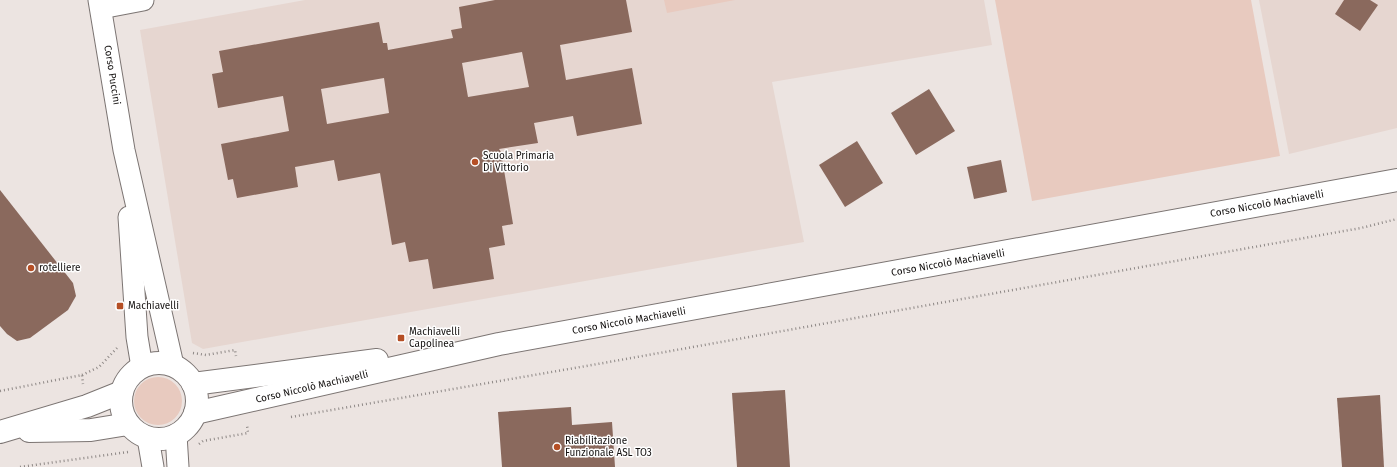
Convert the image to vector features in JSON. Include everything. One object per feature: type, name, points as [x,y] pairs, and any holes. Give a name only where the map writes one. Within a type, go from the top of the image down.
[{"type":"street","points":[[100,4],[143,0]]},
{"type":"street","name":"Corso Puccini","points":[[100,4],[124,150]]},
{"type":"street","points":[[124,150],[173,365]]},
{"type":"street","points":[[124,150],[137,337],[142,367]]},
{"type":"street","name":"Corso Niccolò Machiavelli","points":[[195,413],[499,344],[1397,180]]},
{"type":"street","name":"Corso Niccolò Machiavelli","points":[[193,384],[499,344]]},
{"type":"street","points":[[159,363],[173,365],[185,373],[193,384],[197,398],[195,413],[187,427],[176,435],[164,439],[148,438],[137,433],[128,424],[122,409],[122,392],[129,377],[142,367],[159,363]]},
{"type":"street","points":[[2,432],[87,406],[122,392]]},
{"type":"street","points":[[2,432],[91,430],[128,424]]},
{"type":"street","points":[[176,435],[178,467]]},
{"type":"street","points":[[148,438],[153,467]]},
{"type":"path","points":[[286,418],[1322,235],[1397,219]]},
{"type":"path","points":[[247,424],[255,423]]},
{"type":"path","points":[[20,467],[132,451]]},
{"type":"shaded area","name":"Scuola Primaria Di Vittorio","points":[[305,0],[984,0],[992,45],[772,82],[804,242],[203,349],[192,343],[140,30]]},
{"type":"shaded area","points":[[664,0],[735,0],[667,13]]},
{"type":"shaded area","points":[[995,0],[1251,0],[1280,156],[1032,201]]},
{"type":"shaded area","points":[[1259,0],[1397,0],[1397,128],[1289,154]]},
{"type":"shaded area","points":[[153,377],[163,377],[175,384],[182,396],[182,406],[175,418],[163,425],[153,425],[145,421],[138,414],[134,406],[134,396],[138,388],[145,381]]},
{"type":"building","points":[[495,0],[626,0],[632,32],[560,45],[566,80],[632,68],[642,124],[577,136],[573,116],[534,123],[538,143],[499,149],[501,152],[513,224],[502,226],[505,245],[489,248],[494,279],[433,289],[428,259],[409,262],[405,242],[392,245],[380,173],[338,181],[334,160],[295,167],[298,187],[237,198],[233,179],[228,180],[221,144],[289,131],[283,96],[218,108],[212,74],[223,72],[219,51],[379,22],[383,43],[387,43],[388,50],[453,38],[451,30],[462,28],[459,7]],"holes":[[[522,52],[529,87],[468,97],[462,63]],[[384,78],[389,113],[327,124],[321,89]]]},
{"type":"building","points":[[1344,0],[1370,0],[1378,5],[1360,31],[1335,14]]},
{"type":"building","points":[[929,89],[955,131],[916,155],[891,113]]},
{"type":"building","points":[[857,141],[883,183],[845,207],[819,165]]},
{"type":"building","points":[[1001,160],[1007,192],[974,199],[967,167]]},
{"type":"building","name":"rotelliere","points":[[0,190],[73,283],[76,296],[68,310],[30,338],[17,341],[7,334],[0,326]]},
{"type":"building","points":[[785,390],[790,467],[737,467],[732,393]]},
{"type":"building","points":[[1380,395],[1384,467],[1342,467],[1337,398]]},
{"type":"building","name":"Riabilitazione Funzionale ASL TO3","points":[[571,407],[572,425],[612,422],[615,467],[502,467],[498,412]]},
{"type":"place","name":"Scuola Primaria Di Vittorio","points":[[475,162]]},
{"type":"place","name":"rotelliere","points":[[31,268]]},
{"type":"place","name":"Machiavelli","points":[[120,306]]},
{"type":"place","name":"Machiavelli Capolinea","points":[[401,338]]},
{"type":"place","name":"Riabilitazione Funzionale ASL TO3","points":[[557,447]]}]
